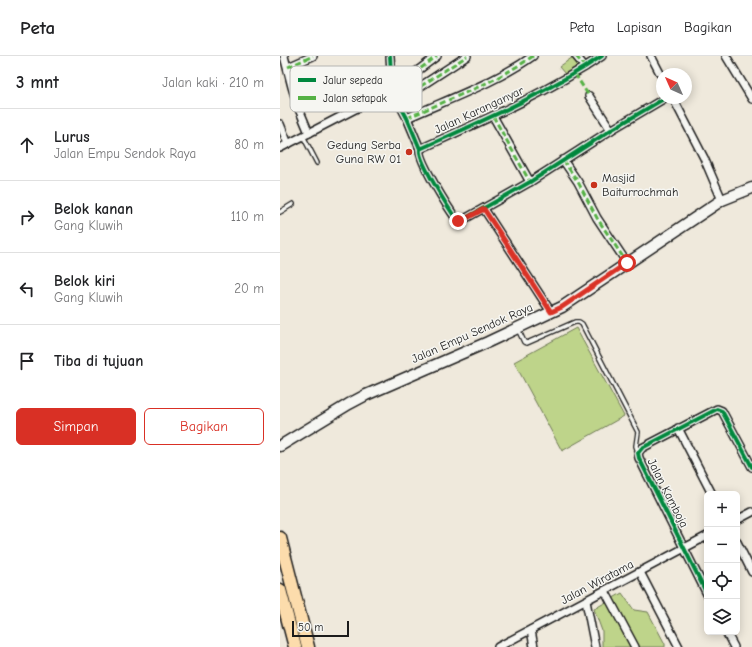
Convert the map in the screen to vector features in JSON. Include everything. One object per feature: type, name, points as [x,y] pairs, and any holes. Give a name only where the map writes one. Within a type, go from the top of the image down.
[{"type":"highway","points":[[280,538],[308,647]]},
{"type":"highway","points":[[280,590],[295,647]]},
{"type":"main road","name":"Jalan Empu Sendok Raya","points":[[280,446],[366,395],[488,342],[562,307],[722,200],[752,188]]},
{"type":"street","points":[[284,56],[290,77]]},
{"type":"street","points":[[290,66],[313,56]]},
{"type":"street","points":[[390,56],[391,66]]},
{"type":"street","points":[[422,67],[437,56]]},
{"type":"street","points":[[422,85],[467,56]]},
{"type":"street","points":[[422,111],[486,83],[533,56]]},
{"type":"street","points":[[576,56],[585,67]]},
{"type":"street","name":"Jalan Karanganyar","points":[[420,149],[493,116],[575,74],[602,56]]},
{"type":"street","points":[[651,56],[657,68]]},
{"type":"street","points":[[726,56],[752,99]]},
{"type":"street","points":[[589,96],[611,130]]},
{"type":"street","points":[[404,112],[420,149],[419,154],[457,220],[461,221],[530,182],[611,130],[656,103]]},
{"type":"street","points":[[676,104],[704,158],[722,200]]},
{"type":"street","points":[[300,112],[306,135]]},
{"type":"street","points":[[280,148],[350,112]]},
{"type":"street","points":[[407,118],[421,112]]},
{"type":"street","name":"Jalan Karanganyar","points":[[493,116],[530,182]]},
{"type":"street","points":[[280,124],[288,144]]},
{"type":"street","points":[[563,160],[578,182],[597,218],[627,263]]},
{"type":"street","points":[[484,209],[551,312]]},
{"type":"street","name":"Jalan Kamboja","points":[[704,588],[639,458],[638,453],[642,448],[706,413],[717,409],[722,411],[752,467]]},
{"type":"street","points":[[678,428],[710,491]]},
{"type":"street","points":[[740,518],[752,512]]},
{"type":"street","name":"Jalan Wiratama","points":[[498,647],[704,538]]},
{"type":"street","points":[[740,548],[752,572]]},
{"type":"street","points":[[640,572],[679,647]]},
{"type":"street","points":[[605,591],[635,647]]},
{"type":"street","points":[[586,601],[595,647]]},
{"type":"street","points":[[531,630],[534,647]]},
{"type":"street","points":[[728,635],[734,647]]},
{"type":"lane","points":[[306,135],[317,163]]},
{"type":"lane","points":[[280,212],[293,204]]},
{"type":"lane","points":[[517,328],[524,342],[527,343],[575,322],[582,324],[638,432],[636,446],[638,453]]},
{"type":"green space","points":[[573,57],[579,65],[565,74],[559,67]]},
{"type":"green space","points":[[576,328],[624,416],[562,451],[514,362]]},
{"type":"green space","points":[[622,593],[634,610],[648,612],[665,644],[665,647],[602,647],[602,631],[594,609]]},
{"type":"marked path","points":[[290,66],[313,56]]},
{"type":"marked path","points":[[422,67],[437,56]]},
{"type":"marked path","points":[[422,85],[467,56]]},
{"type":"marked path","points":[[422,111],[488,82],[533,56]]},
{"type":"marked path","points":[[576,56],[585,67]]},
{"type":"marked path","points":[[575,74],[589,96]]},
{"type":"marked path","points":[[407,118],[421,112]]},
{"type":"marked path","points":[[493,116],[530,182]]},
{"type":"marked path","points":[[563,160],[578,182],[597,218],[627,263]]},
{"type":"cycle path","points":[[390,56],[391,66]]},
{"type":"cycle path","points":[[404,112],[420,149],[536,95],[602,56]]},
{"type":"cycle path","points":[[420,149],[423,163],[434,184],[457,220],[461,221],[530,182],[611,130],[656,103]]},
{"type":"cycle path","points":[[704,588],[639,458],[638,453],[642,448],[717,409],[722,411],[752,467]]},
{"type":"place","name":"Gedung Serba Guna RW 01","points":[[409,152]]},
{"type":"place","name":"Masjid Baiturrochmah","points":[[594,185]]},
{"type":"route","points":[[458,221],[461,221],[484,209],[551,312],[562,307],[627,263]]}]
